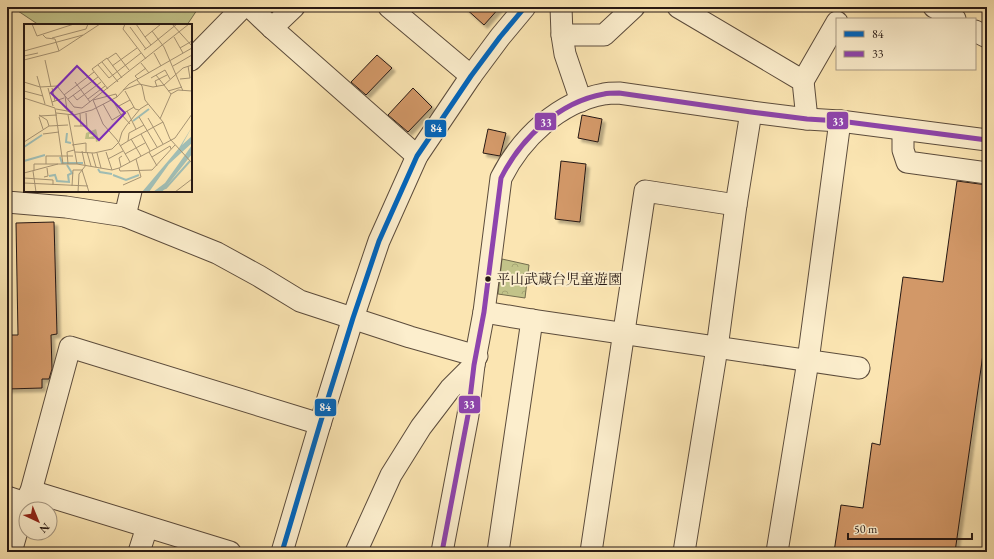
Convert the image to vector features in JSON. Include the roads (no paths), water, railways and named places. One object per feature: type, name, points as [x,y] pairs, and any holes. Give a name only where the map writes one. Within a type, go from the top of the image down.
[{"type":"street","points":[[192,59],[243,7]]},
{"type":"street","points":[[250,7],[418,156]]},
{"type":"street","points":[[272,28],[294,7]]},
{"type":"street","points":[[389,7],[471,76]]},
{"type":"street","points":[[282,552],[353,318],[379,241],[418,156],[471,76],[525,7]]},
{"type":"street","points":[[562,7],[562,35],[570,70],[581,101]]},
{"type":"street","points":[[562,35],[604,35],[634,7]]},
{"type":"street","points":[[678,7],[803,81]]},
{"type":"street","points":[[840,18],[846,7]]},
{"type":"street","points":[[934,7],[953,18]]},
{"type":"street","points":[[807,119],[803,81],[836,24]]},
{"type":"street","points":[[976,31],[987,37]]},
{"type":"street","points":[[442,552],[468,415],[484,312],[501,178],[508,163],[534,131],[560,111],[581,101],[604,94],[619,93],[751,112],[807,119],[840,121],[987,140]]},
{"type":"street","points":[[684,552],[717,348],[736,205],[751,112]]},
{"type":"street","points":[[777,552],[808,361],[840,121]]},
{"type":"street","points":[[903,130],[904,150],[907,162],[987,173]]},
{"type":"street","points":[[591,552],[645,191],[736,205]]},
{"type":"street","points":[[125,216],[131,192]]},
{"type":"street","points":[[7,202],[66,207],[125,216],[217,253],[300,300],[476,360]]},
{"type":"street","points":[[484,312],[623,334],[859,368]]},
{"type":"street","points":[[498,552],[532,320]]},
{"type":"street","points":[[11,552],[21,497],[70,347],[320,424]]},
{"type":"street","points":[[356,552],[391,474],[421,427],[450,389],[476,360]]},
{"type":"street","points":[[21,497],[147,527],[230,552]]},
{"type":"street","points":[[139,552],[147,527]]},
{"type":"place","name":"平山武蔵台児童遊園","points":[[488,279]]}]
